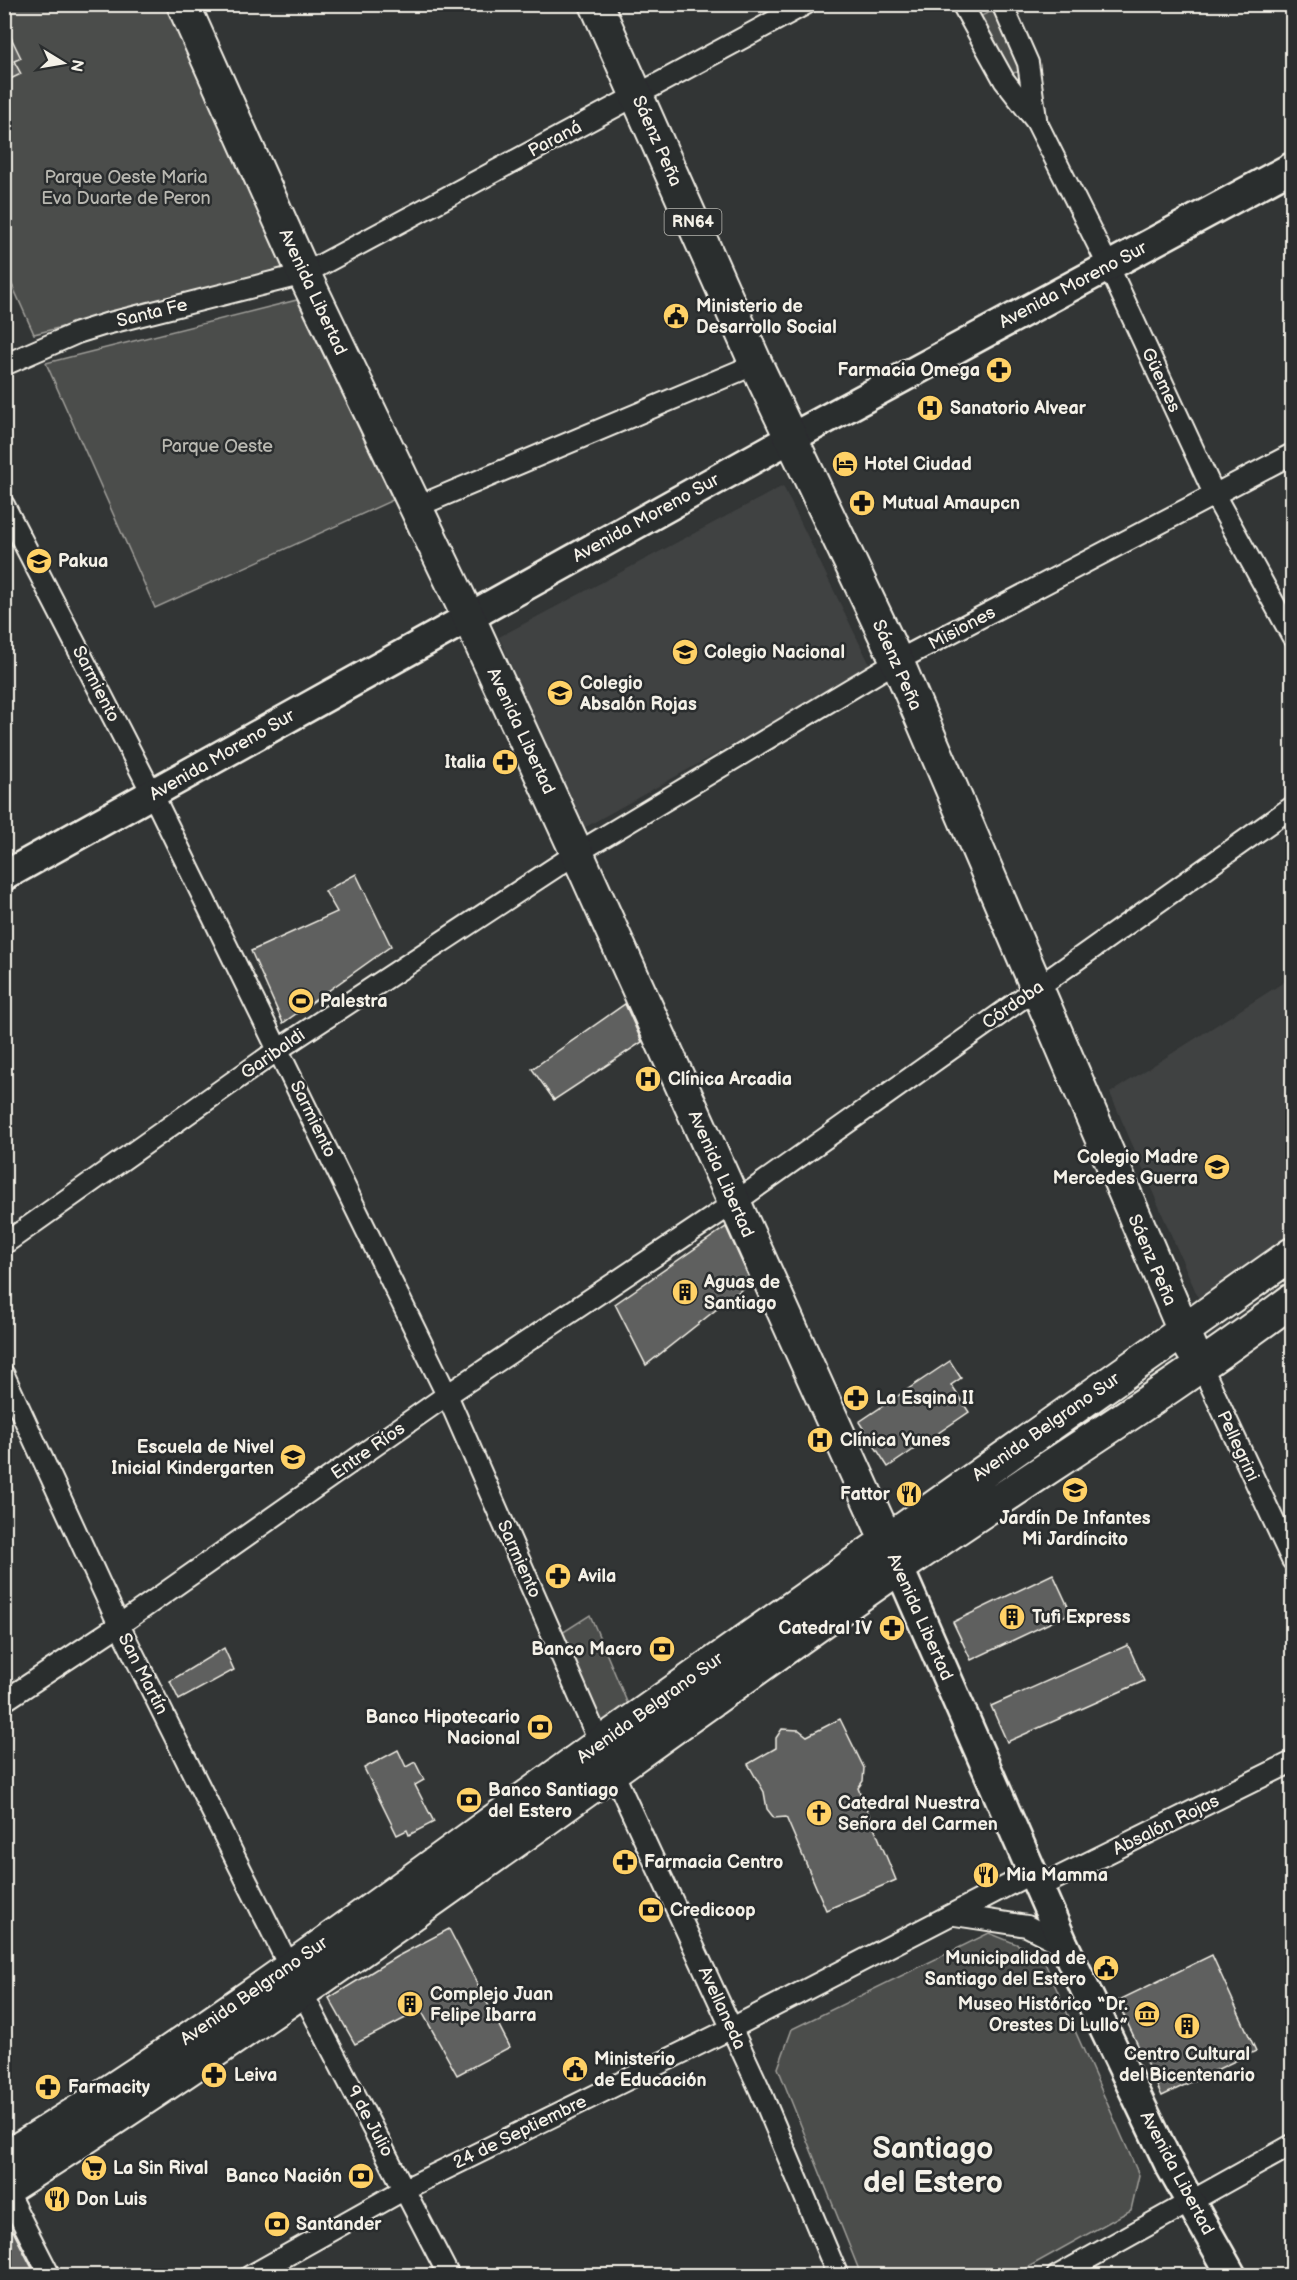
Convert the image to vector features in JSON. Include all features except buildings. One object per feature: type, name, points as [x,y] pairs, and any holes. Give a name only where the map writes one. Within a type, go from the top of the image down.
[{"type":"main road","name":"Avenida Libertad","points":[[183,4],[304,274],[468,616],[577,853],[899,1569]]},
{"type":"main road","name":"Sáenz Peña","points":[[596,4],[756,364],[897,662],[1183,1332]]},
{"type":"main road","name":"Avenida Belgrano Sur","points":[[5,2189],[296,1980],[600,1744],[886,1539],[1293,1254]]},
{"type":"main road","name":"Avenida Belgrano Sur","points":[[4,2158],[296,1980],[614,1772],[899,1569],[1202,1368],[1293,1300]]},
{"type":"main road","name":"Pellegrini","points":[[1183,1332],[1202,1368]]},
{"type":"street","name":"Paraná","points":[[304,274],[806,4]]},
{"type":"street","name":"Güemes","points":[[962,4],[1004,80],[1036,121],[1108,265],[1215,496],[1293,636]]},
{"type":"street","name":"Güemes","points":[[1002,4],[1028,63],[1036,121]]},
{"type":"street","name":"Avenida Moreno Sur","points":[[4,876],[791,438],[1293,167]]},
{"type":"street","name":"Santa Fe","points":[[4,365],[77,333],[106,324],[304,274]]},
{"type":"street","points":[[416,507],[756,364]]},
{"type":"street","name":"Misiones","points":[[577,853],[897,662],[1293,454]]},
{"type":"street","name":"Sarmiento","points":[[4,505],[153,795],[447,1395],[600,1744]]},
{"type":"street","name":"Córdoba","points":[[734,1203],[1293,807]]},
{"type":"street","name":"Garibaldi","points":[[4,1244],[279,1049],[577,853]]},
{"type":"street","name":"Entre Ríos","points":[[4,1701],[119,1625],[447,1395],[734,1203]]},
{"type":"street","name":"Pellegrini","points":[[1202,1368],[1293,1560]]},
{"type":"street","name":"San Martín","points":[[4,1375],[119,1625],[296,1980]]},
{"type":"street","name":"Avenida Libertad","points":[[899,1569],[1064,1945],[1169,2164],[1232,2276]]},
{"type":"street","name":"Avellaneda","points":[[600,1744],[732,2028],[838,2276]]},
{"type":"street","name":"Absalón Rojas","points":[[1036,1880],[1293,1762]]},
{"type":"street","name":"24 de Septiembre","points":[[250,2276],[405,2189],[956,1915],[1036,1880]]},
{"type":"street","points":[[956,1915],[1027,1926],[1064,1945]]},
{"type":"street","name":"9 de Julio","points":[[296,1980],[448,2276]]},
{"type":"street","points":[[1056,2276],[1293,2145]]},
{"type":"street","points":[[5,2189],[50,2276]]},
{"type":"shaded area","name":"Colegio Nacional","points":[[783,486],[871,667],[582,829],[499,637]]},
{"type":"shaded area","name":"Colegio Madre Mercedes Guerra","points":[[1292,977],[1292,1240],[1201,1304],[1110,1093]]},
{"type":"green space","name":"Parque Oeste Maria Eva Duarte de Peron","points":[[4,5],[176,5],[295,269],[34,334],[5,269]]},
{"type":"green space","points":[[994,10],[1019,67],[1018,72],[1011,73],[981,16]]},
{"type":"green space","name":"Parque Oeste","points":[[297,300],[393,500],[155,608],[46,363]]},
{"type":"green space","points":[[590,1615],[630,1709],[598,1732],[554,1638]]},
{"type":"green space","points":[[989,1933],[1041,1954],[1139,2175],[1131,2210],[1014,2275],[861,2275],[778,2068],[792,2029]]},
{"type":"place","name":"Ministerio de Desarrollo Social","points":[[676,316]]},
{"type":"place","name":"Farmacia Omega","points":[[999,370]]},
{"type":"place","name":"Sanatorio Alvear","points":[[930,408]]},
{"type":"place","name":"Hotel Ciudad","points":[[845,464]]},
{"type":"place","name":"Mutual Amaupcn","points":[[862,503]]},
{"type":"place","name":"Pakua","points":[[39,561]]},
{"type":"place","name":"Colegio Nacional","points":[[685,652]]},
{"type":"place","name":"Colegio Absalón Rojas","points":[[560,693]]},
{"type":"place","name":"Italia","points":[[505,762]]},
{"type":"place","name":"Palestra","points":[[301,1001]]},
{"type":"place","name":"Clínica Arcadia","points":[[648,1079]]},
{"type":"place","name":"Colegio Madre Mercedes Guerra","points":[[1217,1167]]},
{"type":"place","name":"Aguas de Santiago","points":[[685,1292]]},
{"type":"place","name":"La Esqina II","points":[[856,1398]]},
{"type":"place","name":"Clínica Yunes","points":[[820,1440]]},
{"type":"place","name":"Escuela de Nivel Inicial Kindergarten","points":[[293,1457]]},
{"type":"place","name":"Jardín De Infantes Mi Jardíncito","points":[[1075,1490]]},
{"type":"place","name":"Fattor","points":[[909,1494]]},
{"type":"place","name":"Avila","points":[[558,1576]]},
{"type":"place","name":"Tufi Express","points":[[1012,1617]]},
{"type":"place","name":"Catedral IV","points":[[892,1628]]},
{"type":"place","name":"Banco Macro","points":[[662,1649]]},
{"type":"place","name":"Banco Hipotecario Nacional","points":[[540,1727]]},
{"type":"place","name":"Banco Santiago del Estero","points":[[469,1800]]},
{"type":"place","name":"Catedral Nuestra Señora del Carmen","points":[[819,1813]]},
{"type":"place","name":"Farmacia Centro","points":[[625,1862]]},
{"type":"place","name":"Mia Mamma","points":[[986,1875]]},
{"type":"place","name":"Credicoop","points":[[651,1910]]},
{"type":"place","name":"Municipalidad de Santiago del Estero","points":[[1106,1968]]},
{"type":"place","name":"Complejo Juan Felipe Ibarra","points":[[410,2004]]},
{"type":"place","name":"Museo Histórico “Dr. Orestes Di Lullo”","points":[[1147,2014]]},
{"type":"place","name":"Centro Cultural del Bicentenario","points":[[1187,2026]]},
{"type":"place","name":"Ministerio de Educación","points":[[575,2069]]},
{"type":"place","name":"Leiva","points":[[214,2075]]},
{"type":"place","name":"Farmacity","points":[[48,2087]]},
{"type":"place","name":"La Sin Rival","points":[[94,2168]]},
{"type":"place","name":"Banco Nación","points":[[361,2176]]},
{"type":"place","name":"Don Luis","points":[[57,2199]]},
{"type":"place","name":"Santander","points":[[277,2224]]},
{"type":"district","name":"Santiago del Estero","points":[[933,2166]]}]
